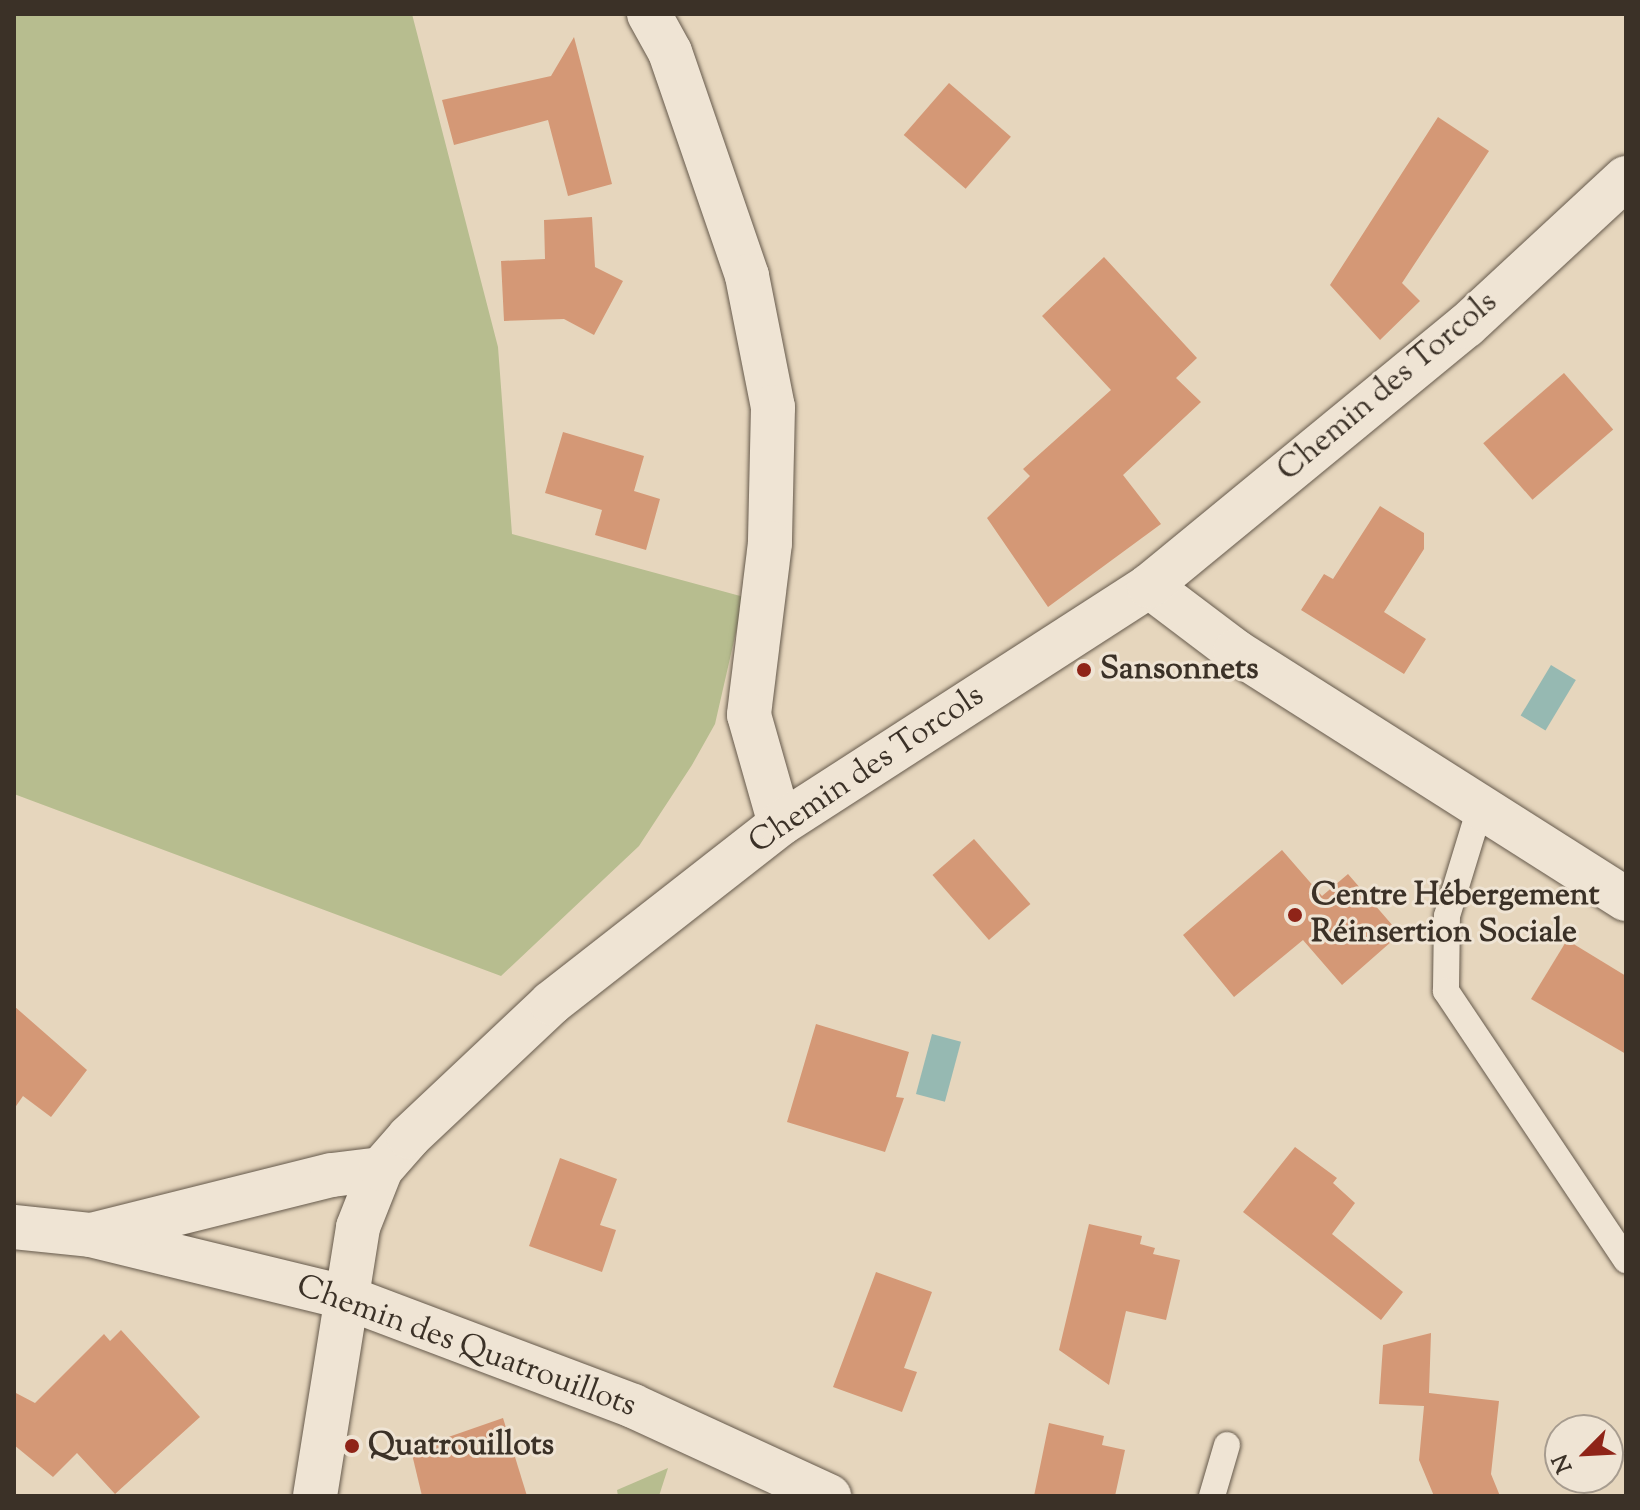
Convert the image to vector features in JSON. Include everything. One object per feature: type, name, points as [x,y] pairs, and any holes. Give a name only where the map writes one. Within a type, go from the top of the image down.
[{"type":"street","points":[[649,14],[670,52],[747,276],[773,407],[770,543],[749,715],[780,824]]},
{"type":"street","name":"Chemin des Torcols","points":[[315,1496],[358,1227],[381,1169],[551,1003],[780,824],[1149,586],[1466,326],[1626,178]]},
{"type":"street","points":[[1149,586],[1235,651],[1626,899]]},
{"type":"street","name":"Chemin des Quatrouillots","points":[[90,1235],[332,1175],[381,1169]]},
{"type":"street","name":"Chemin des Quatrouillots","points":[[14,1227],[90,1235],[345,1297],[633,1406],[829,1496]]},
{"type":"lane","points":[[1480,808],[1447,916],[1446,991],[1626,1260]]},
{"type":"lane","points":[[1212,1496],[1227,1445]]},
{"type":"green space","points":[[14,14],[412,14],[498,347],[512,534],[744,597],[715,724],[692,765],[639,846],[501,976],[14,794]]},
{"type":"green space","points":[[668,1468],[659,1496],[618,1496],[617,1490]]},
{"type":"water","points":[[1551,665],[1576,680],[1545,731],[1521,716]]},
{"type":"water","points":[[932,1034],[961,1042],[945,1102],[916,1094]]},
{"type":"building","points":[[574,37],[612,184],[568,196],[548,120],[454,145],[442,100],[551,76]]},
{"type":"building","points":[[949,83],[1011,137],[966,189],[904,135]]},
{"type":"building","points":[[1438,117],[1489,151],[1402,283],[1420,301],[1380,340],[1330,285]]},
{"type":"building","points":[[592,217],[595,267],[623,281],[594,335],[564,319],[504,321],[501,261],[545,259],[544,220]]},
{"type":"building","points":[[1104,257],[1197,358],[1176,378],[1201,402],[1123,475],[1161,524],[1048,607],[987,518],[1030,476],[1023,469],[1111,390],[1042,316]]},
{"type":"building","points":[[1564,373],[1613,430],[1532,500],[1483,443]]},
{"type":"building","points":[[563,432],[644,456],[634,491],[660,499],[646,550],[595,535],[602,510],[545,493]]},
{"type":"building","points":[[1380,506],[1424,533],[1424,549],[1384,612],[1426,639],[1404,674],[1301,610],[1324,574],[1333,579]]},
{"type":"building","points":[[974,839],[1030,904],[989,940],[932,875]]},
{"type":"building","name":"Centre Hébergement Réinsertion Sociale","points":[[1282,850],[1322,896],[1348,874],[1400,934],[1342,985],[1303,940],[1234,997],[1183,935]]},
{"type":"building","points":[[1567,940],[1626,976],[1626,1054],[1531,999]]},
{"type":"building","points":[[14,1006],[87,1070],[51,1117],[23,1096],[14,1109]]},
{"type":"building","points":[[816,1024],[909,1052],[896,1097],[904,1098],[885,1152],[787,1122]]},
{"type":"building","points":[[1295,1147],[1337,1178],[1333,1183],[1355,1203],[1332,1234],[1403,1292],[1381,1320],[1243,1212]]},
{"type":"building","points":[[560,1158],[617,1179],[600,1225],[616,1230],[602,1272],[529,1246]]},
{"type":"building","points":[[1089,1224],[1142,1236],[1140,1244],[1155,1248],[1153,1254],[1180,1260],[1166,1320],[1126,1311],[1109,1385],[1059,1350]]},
{"type":"building","points":[[876,1272],[932,1292],[904,1368],[917,1372],[902,1412],[833,1387]]},
{"type":"building","points":[[121,1330],[200,1417],[115,1494],[77,1453],[53,1477],[14,1445],[14,1392],[35,1403],[104,1334],[110,1341]]},
{"type":"building","points":[[1431,1333],[1429,1393],[1499,1401],[1491,1474],[1500,1496],[1434,1496],[1419,1460],[1424,1406],[1379,1404],[1383,1345]]},
{"type":"building","points":[[503,1418],[527,1496],[422,1496],[411,1450]]},
{"type":"building","points":[[1049,1423],[1104,1436],[1102,1445],[1125,1450],[1115,1496],[1034,1496]]},
{"type":"place","name":"Sansonnets","points":[[1084,670]]},
{"type":"place","name":"Centre Hébergement Réinsertion Sociale","points":[[1295,915]]},
{"type":"place","name":"Quatrouillots","points":[[352,1446]]}]
